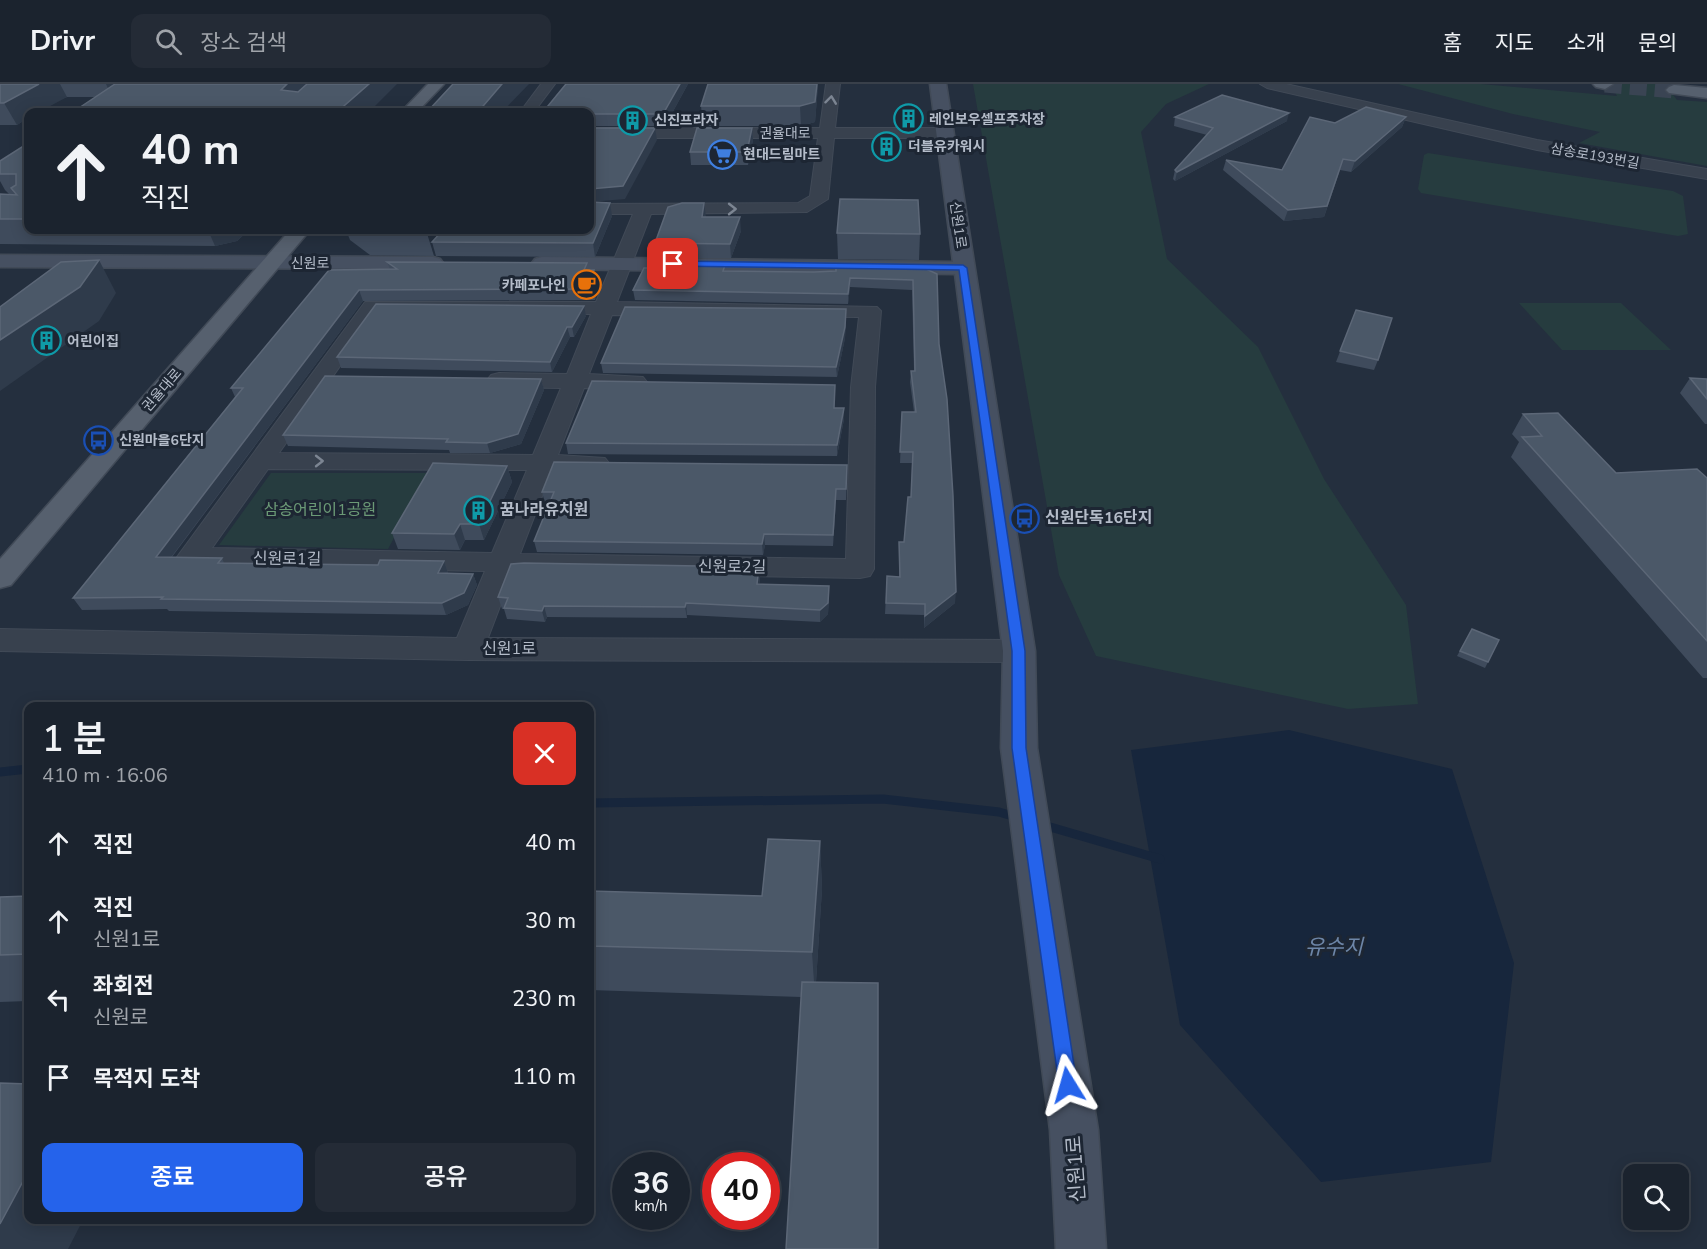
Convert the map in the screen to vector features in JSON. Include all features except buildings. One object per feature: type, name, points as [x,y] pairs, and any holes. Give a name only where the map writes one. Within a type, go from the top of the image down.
[{"type":"main road","points":[[414,108],[436,84]]},
{"type":"main road","points":[[1674,90],[1707,93]]},
{"type":"main road","name":"권율대로","points":[[0,578],[296,234]]},
{"type":"street","points":[[530,108],[548,84]]},
{"type":"street","points":[[594,209],[801,208],[813,204],[819,200],[833,84]]},
{"type":"street","name":"신원1로","points":[[938,84],[1019,651],[1019,748],[1035,875],[1044,906],[1074,1130],[1081,1249]]},
{"type":"street","name":"삼송로193번길","points":[[1267,84],[1484,134],[1707,174]]},
{"type":"street","name":"삼송로193번길","points":[[1288,84],[1484,134]]},
{"type":"street","name":"권율대로","points":[[594,133],[945,133]]},
{"type":"street","points":[[468,649],[644,209]]},
{"type":"street","name":"신원로","points":[[0,261],[450,263]]},
{"type":"street","points":[[520,263],[963,268]]},
{"type":"street","name":"신원로1길","points":[[502,563],[191,557],[260,461],[332,377],[372,306],[604,307]]},
{"type":"street","name":"신원로2길","points":[[502,563],[860,568],[850,465],[852,386],[870,311],[604,307]]},
{"type":"street","points":[[482,380],[660,383]]},
{"type":"street","points":[[260,461],[625,464]]},
{"type":"street","name":"신원1로","points":[[0,640],[468,649],[1019,651]]},
{"type":"green space","points":[[973,84],[1209,84],[1166,104],[1141,132],[1167,259],[1258,347],[1324,479],[1406,605],[1418,704],[1348,709],[1096,656],[1059,575]]},
{"type":"green space","points":[[1398,84],[1481,84],[1617,96],[1610,84],[1665,84],[1677,100],[1707,102],[1707,166],[1579,143],[1600,132],[1513,114]]},
{"type":"green space","points":[[1428,153],[1673,191],[1683,196],[1688,234],[1678,236],[1421,193],[1418,189],[1424,155]]},
{"type":"green space","points":[[1519,303],[1621,303],[1671,350],[1562,350]]},
{"type":"green space","name":"삼송어린이1공원","points":[[271,473],[429,473],[388,549],[219,545]]},
{"type":"water","name":"유수지","points":[[1289,730],[1452,769],[1514,963],[1491,1162],[1321,1182],[1180,1025],[1131,750]]},
{"type":"waterway","points":[[0,772],[24,769]]},
{"type":"waterway","points":[[594,803],[883,799],[999,812],[1019,818]]},
{"type":"waterway","points":[[1040,824],[1160,859]]},
{"type":"tunnel","points":[[1605,84],[1674,90]]},
{"type":"place","name":"레인보우셀프주차장","points":[[908,119]]},
{"type":"place","name":"신진프라자","points":[[633,120]]},
{"type":"place","name":"더블유카워시","points":[[887,146]]},
{"type":"place","name":"현대드림마트","points":[[722,154]]},
{"type":"place","name":"카페포나인","points":[[587,285]]},
{"type":"place","name":"어린이집","points":[[46,341]]},
{"type":"place","name":"신원마을6단지","points":[[98,440]]},
{"type":"place","name":"꿈나라유치원","points":[[479,510]]},
{"type":"place","name":"신원단독16단지","points":[[1024,518]]},
{"type":"route","points":[[673,264],[963,268],[1019,651],[1019,748],[1035,875],[1044,906],[1068,1085]]}]
